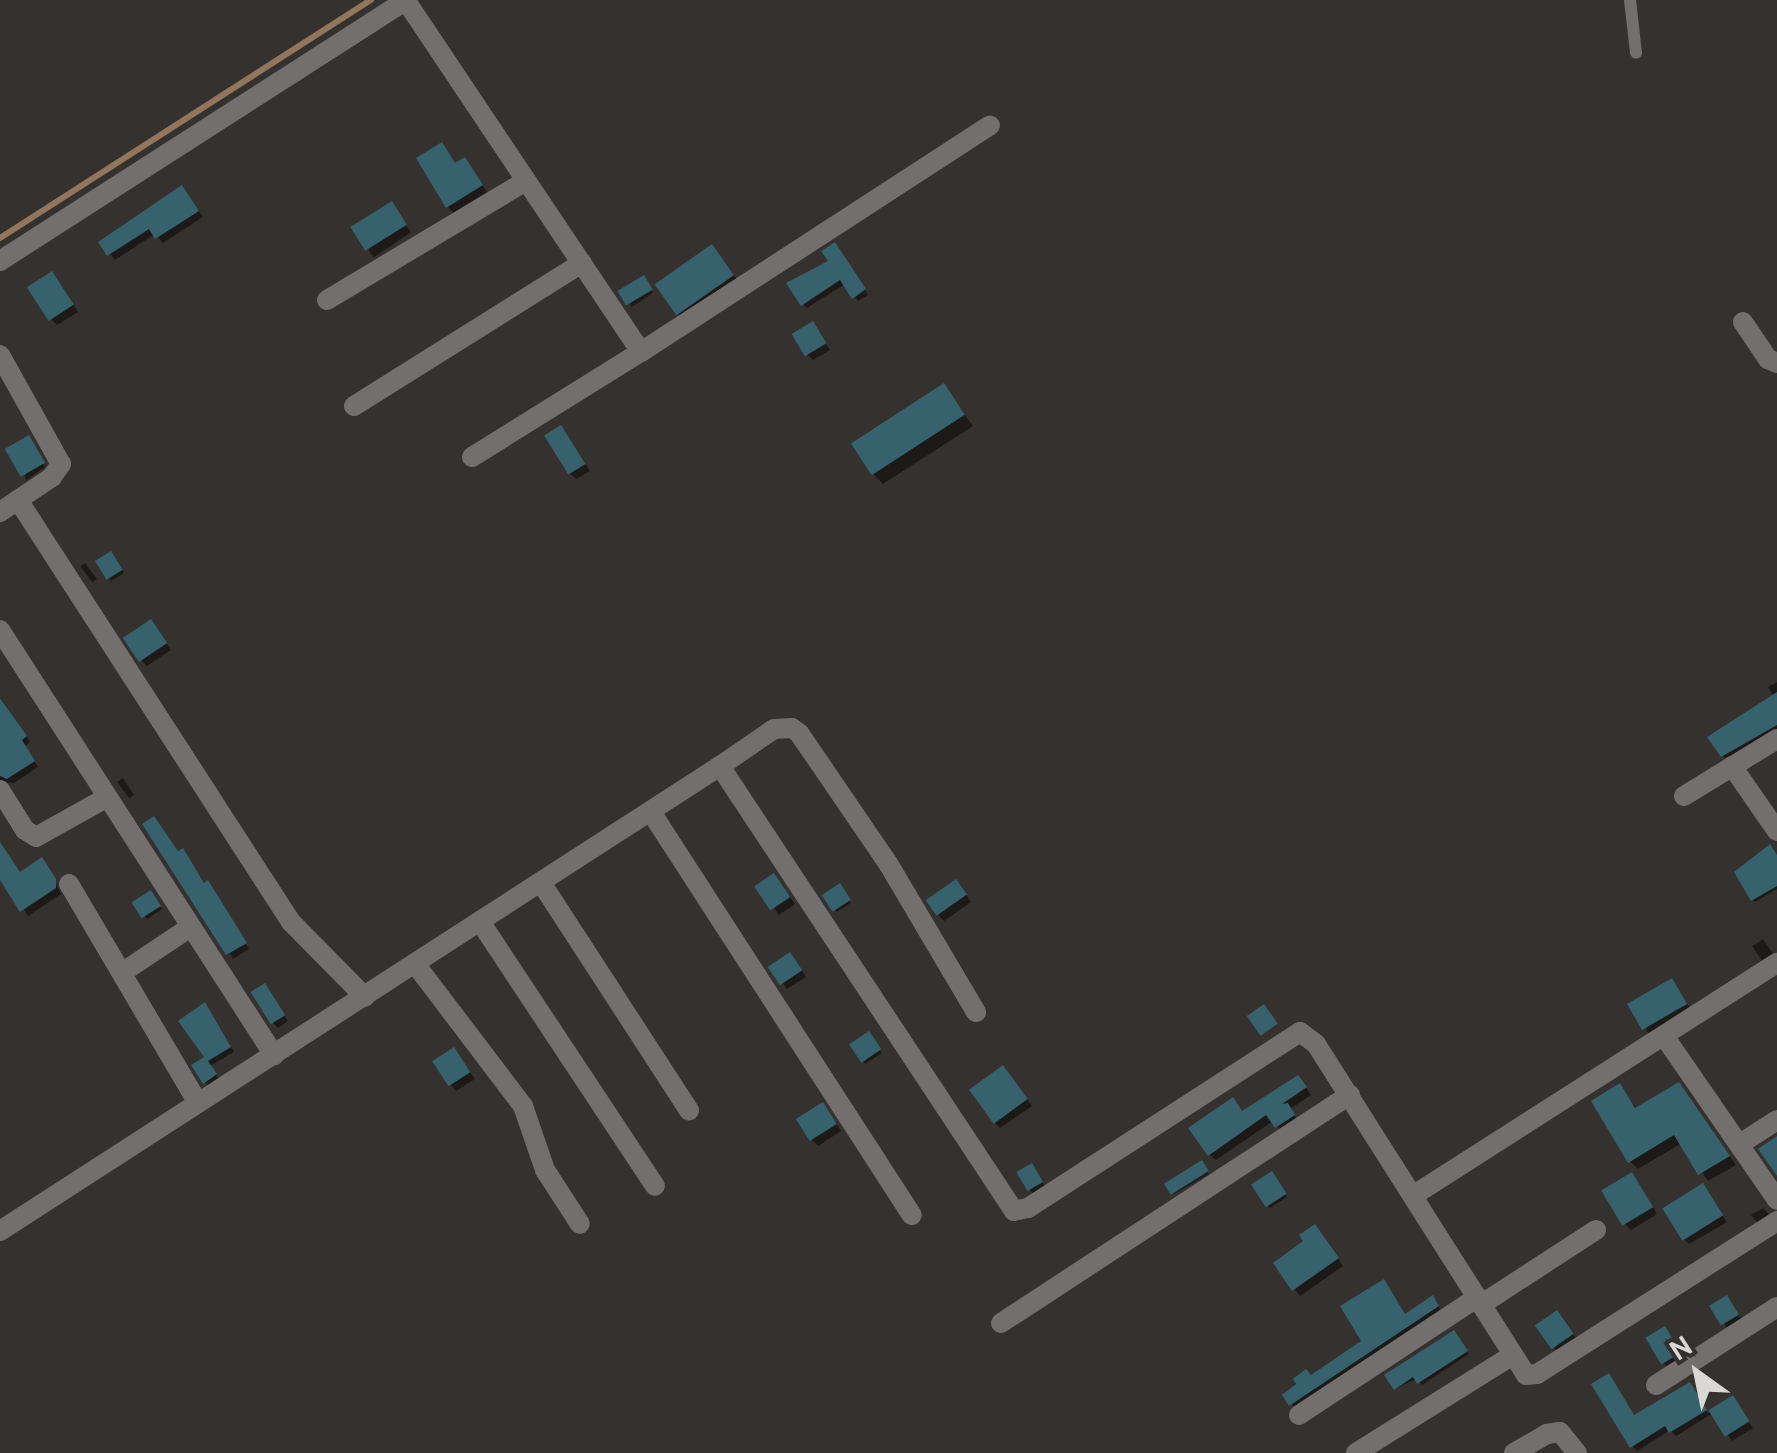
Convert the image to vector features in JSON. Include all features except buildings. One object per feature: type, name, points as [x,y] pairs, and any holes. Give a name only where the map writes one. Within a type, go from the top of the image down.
[{"type":"street","points":[[0,261],[406,0],[641,352]]},
{"type":"street","points":[[472,458],[990,125]]},
{"type":"street","points":[[328,300],[526,181]]},
{"type":"street","points":[[354,406],[582,264]]},
{"type":"street","points":[[1743,322],[1768,359],[1777,363]]},
{"type":"street","points":[[0,355],[60,458],[59,472],[9,506],[291,922],[365,997]]},
{"type":"street","points":[[0,630],[274,1055]]},
{"type":"street","points":[[0,1231],[542,884],[774,729],[792,728],[799,734],[888,866],[976,1012]]},
{"type":"street","points":[[1684,796],[1777,738]]},
{"type":"street","points":[[720,766],[1014,1212],[1028,1208],[1292,1034],[1308,1035],[1350,1095],[1526,1374],[1537,1374],[1777,1221]]},
{"type":"street","points":[[1732,766],[1777,831]]},
{"type":"street","points":[[0,790],[26,830],[36,837],[106,798]]},
{"type":"street","points":[[651,812],[912,1214]]},
{"type":"street","points":[[69,884],[198,1103]]},
{"type":"street","points":[[542,884],[689,1110]]},
{"type":"street","points":[[481,923],[655,1186]]},
{"type":"street","points":[[124,972],[189,928]]},
{"type":"street","points":[[1414,1194],[1777,963]]},
{"type":"street","points":[[416,965],[522,1106],[546,1170],[580,1224]]},
{"type":"street","points":[[1664,1036],[1777,1200]]},
{"type":"street","points":[[1001,1323],[1350,1095]]},
{"type":"street","points":[[1740,1144],[1777,1120]]},
{"type":"street","points":[[1299,1415],[1596,1230]]},
{"type":"street","points":[[1656,1385],[1777,1306]]},
{"type":"street","points":[[1356,1453],[1512,1354]]},
{"type":"street","points":[[1514,1453],[1547,1434],[1560,1432],[1577,1453]]},
{"type":"lane","points":[[1630,0],[1636,53]]},
{"type":"waterway","points":[[0,238],[371,0]]}]
